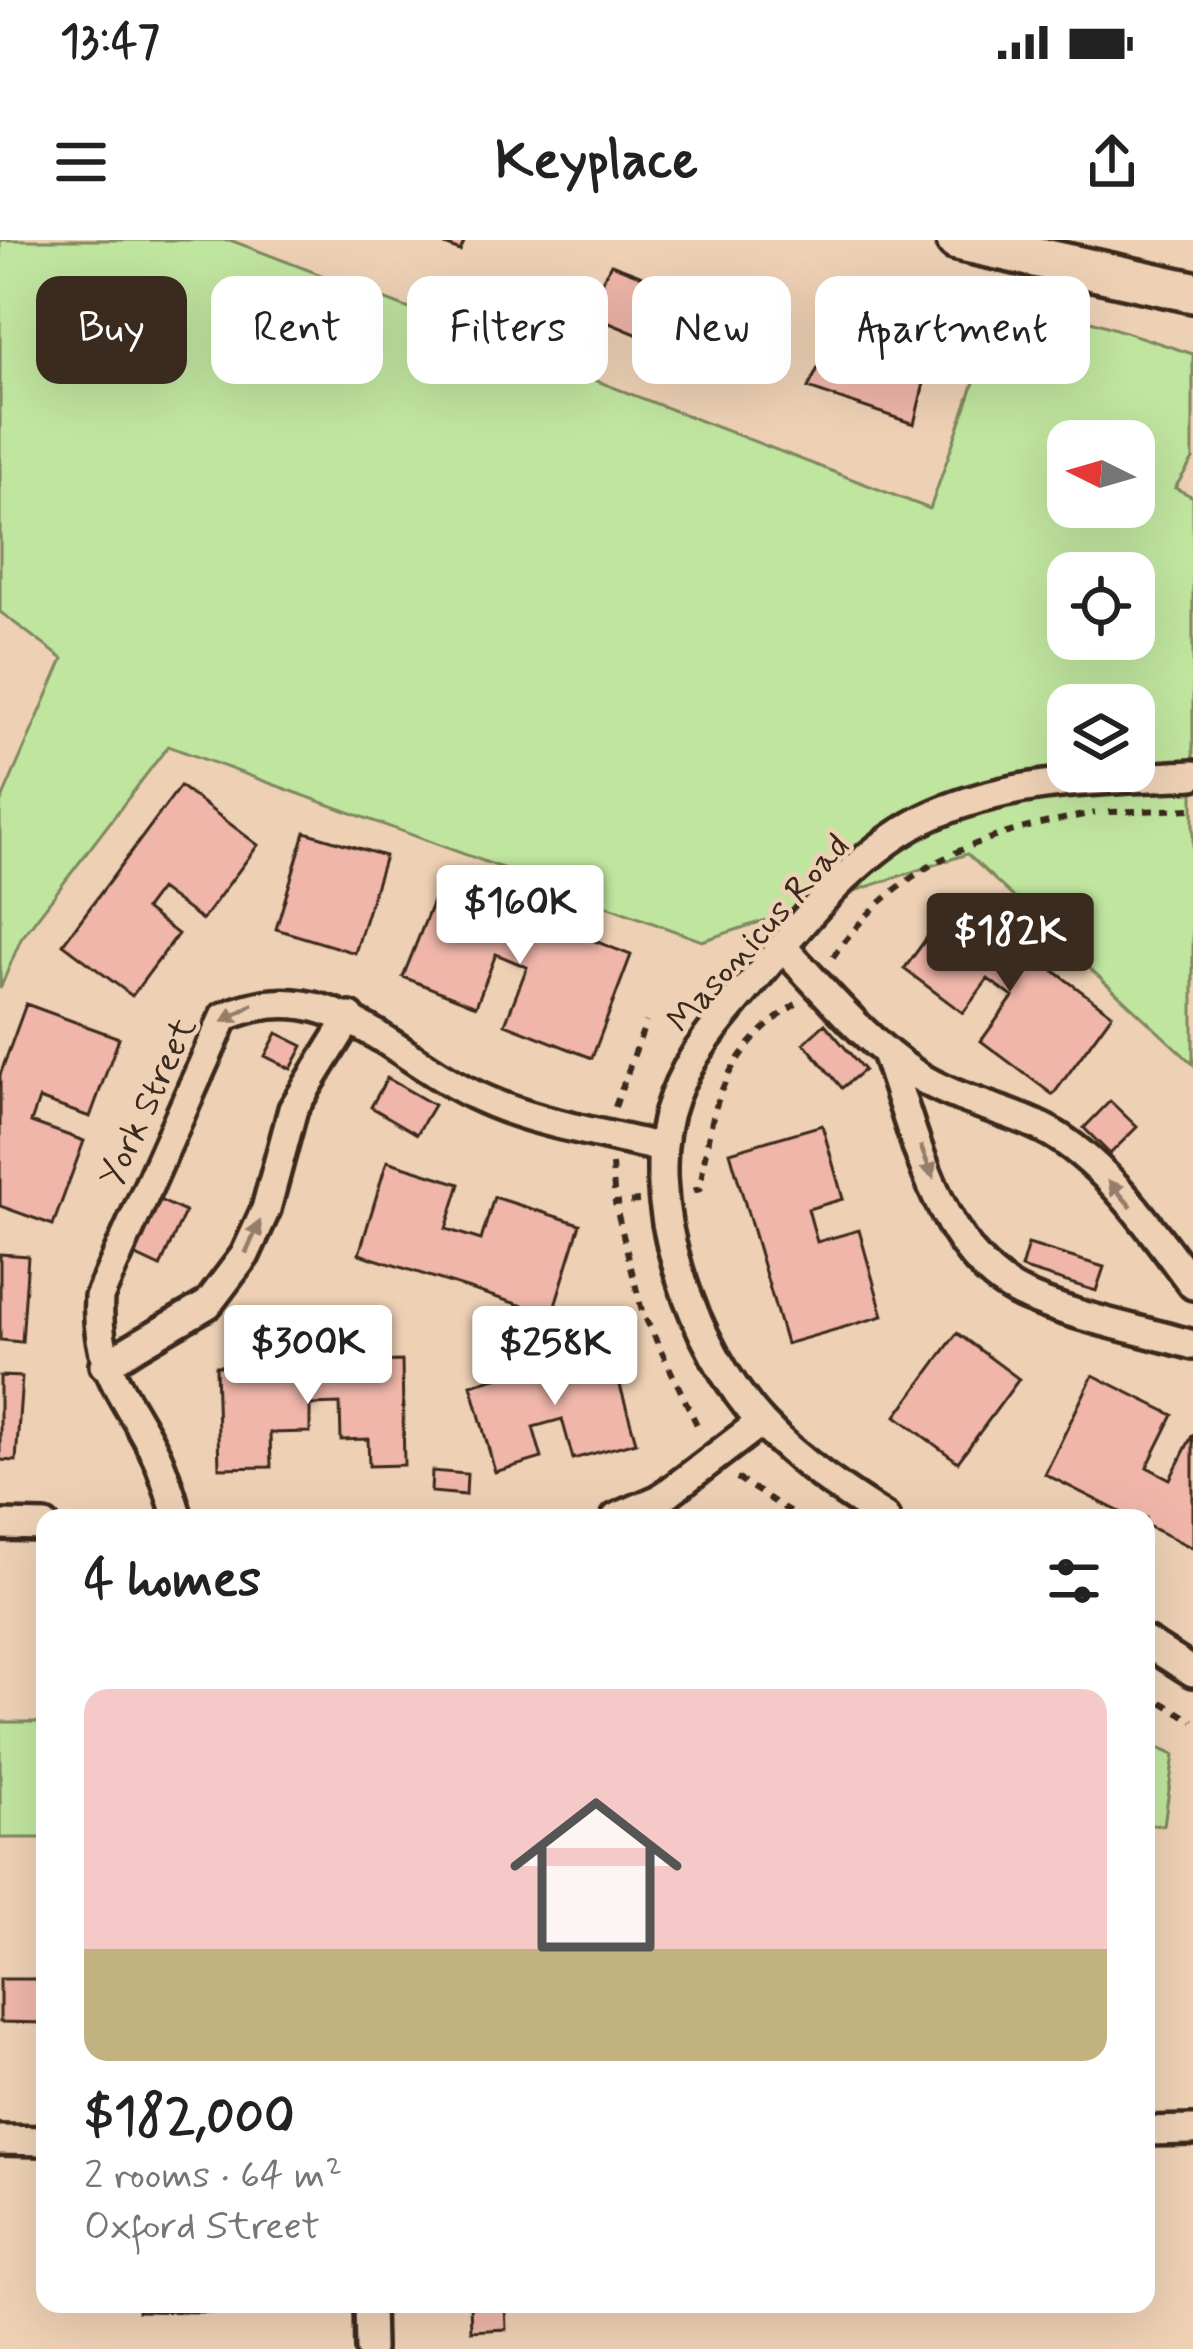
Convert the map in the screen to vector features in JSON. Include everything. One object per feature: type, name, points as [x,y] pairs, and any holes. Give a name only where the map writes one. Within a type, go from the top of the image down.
[{"type":"street","points":[[957,240],[1017,246],[1193,292]]},
{"type":"street","name":"Masonicus Road","points":[[872,1509],[806,1465],[761,1422],[732,1384],[672,1257],[661,1199],[661,1148],[672,1100],[692,1057],[782,947],[846,877],[928,817],[1028,784],[1193,775]]},
{"type":"street","points":[[782,947],[886,1053],[977,1107],[1055,1135],[1112,1183],[1193,1285]]},
{"type":"street","name":"York Street","points":[[175,1509],[158,1458],[104,1365],[97,1330],[99,1297],[224,1017],[261,1000],[350,1016],[438,1076],[485,1100],[661,1148]]},
{"type":"street","points":[[104,1365],[208,1304],[245,1255],[266,1209],[293,1109],[350,1016]]},
{"type":"street","points":[[886,1053],[944,1205],[964,1246],[989,1273],[1024,1295],[1193,1345]]},
{"type":"street","points":[[637,1509],[660,1499],[761,1422]]},
{"type":"street","points":[[0,1525],[36,1526]]},
{"type":"street","points":[[1155,1648],[1193,1672]]},
{"type":"street","points":[[1155,2131],[1193,2130]]},
{"type":"street","points":[[0,2140],[36,2141]]},
{"type":"street","points":[[370,2313],[370,2349]]},
{"type":"path","points":[[786,1509],[729,1473],[702,1436],[686,1392],[642,1311],[615,1203],[700,1190],[719,1087],[742,1050],[818,984],[860,925],[947,851],[1034,823],[1096,813],[1193,809]]},
{"type":"path","points":[[1155,1698],[1193,1721]]},
{"type":"green space","points":[[0,240],[230,240],[324,276],[211,276],[211,384],[383,384],[383,299],[407,308],[407,384],[605,384],[930,509],[973,384],[1090,384],[1090,321],[1193,354],[1193,459],[1175,488],[1193,497],[1193,1064],[967,854],[702,941],[168,746],[21,939],[0,989],[0,804],[63,659],[0,612]]},
{"type":"green space","points":[[0,1722],[36,1722],[36,1838],[0,1838]]},
{"type":"green space","points":[[1155,1747],[1174,1755],[1164,1825],[1155,1825]]},
{"type":"building","points":[[433,240],[465,240],[460,251]]},
{"type":"building","points":[[611,264],[642,276],[632,276],[632,332],[608,322],[605,276]]},
{"type":"building","points":[[815,374],[815,384],[924,384],[914,424],[808,388]]},
{"type":"building","points":[[180,786],[258,845],[202,920],[160,889],[145,909],[178,934],[132,996],[63,944]]},
{"type":"building","points":[[305,832],[385,856],[355,953],[276,929]]},
{"type":"building","points":[[441,881],[631,955],[592,1058],[505,1024],[527,967],[496,954],[476,1006],[403,977]]},
{"type":"building","points":[[956,898],[1112,1014],[1053,1095],[981,1041],[1013,997],[988,979],[963,1013],[904,969]]},
{"type":"building","points":[[26,1004],[119,1038],[90,1117],[39,1099],[31,1122],[84,1141],[53,1225],[0,1206],[0,1075]]},
{"type":"building","points":[[825,1024],[864,1070],[842,1088],[804,1043]]},
{"type":"building","points":[[277,1033],[303,1046],[291,1069],[265,1056]]},
{"type":"building","points":[[387,1078],[434,1105],[417,1134],[371,1107]]},
{"type":"building","points":[[1110,1101],[1137,1127],[1110,1154],[1084,1128]]},
{"type":"building","points":[[822,1125],[843,1199],[808,1209],[817,1242],[859,1230],[883,1316],[786,1344],[730,1152]]},
{"type":"building","points":[[387,1161],[460,1184],[446,1229],[481,1240],[494,1197],[580,1224],[552,1315],[359,1254]]},
{"type":"building","points":[[153,1197],[185,1212],[160,1267],[128,1252]]},
{"type":"building","points":[[1028,1244],[1104,1267],[1096,1291],[1021,1268]]},
{"type":"building","points":[[0,1254],[28,1256],[22,1342],[0,1340]]},
{"type":"building","points":[[957,1333],[1019,1379],[958,1462],[896,1416]]},
{"type":"building","points":[[609,1346],[636,1442],[573,1459],[562,1419],[533,1427],[542,1458],[495,1472],[471,1385]]},
{"type":"building","points":[[402,1361],[404,1465],[369,1466],[368,1439],[341,1440],[340,1404],[310,1405],[310,1432],[270,1433],[271,1467],[219,1468],[216,1366]]},
{"type":"building","points":[[1093,1375],[1173,1415],[1147,1467],[1170,1479],[1193,1434],[1193,1548],[1155,1529],[1155,1509],[1114,1509],[1045,1474]]},
{"type":"building","points":[[0,1376],[22,1377],[16,1461],[0,1460]]},
{"type":"building","points":[[432,1471],[467,1474],[466,1495],[431,1492]]},
{"type":"building","points":[[0,1979],[36,1979],[36,2023],[0,2022]]},
{"type":"building","points":[[470,2313],[505,2313],[506,2329],[471,2331]]}]
